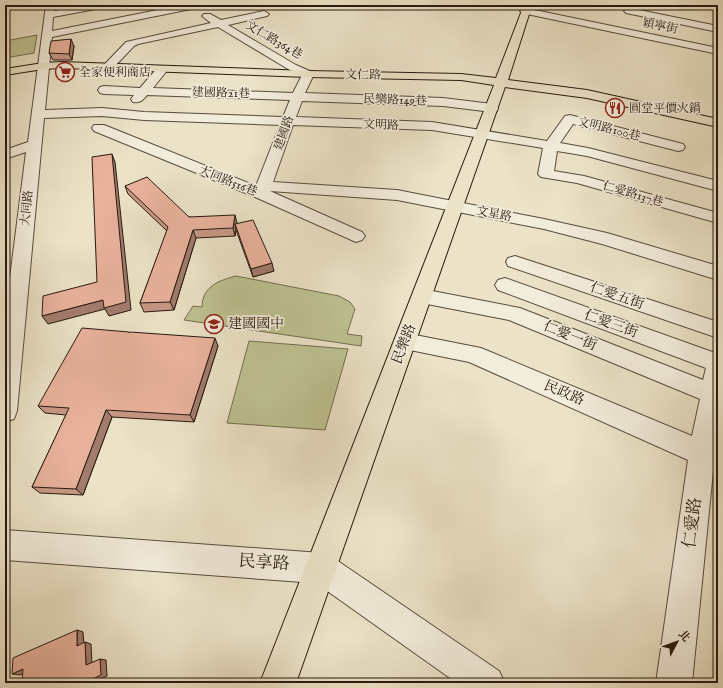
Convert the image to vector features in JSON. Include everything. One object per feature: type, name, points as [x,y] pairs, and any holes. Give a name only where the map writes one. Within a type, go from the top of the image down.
[{"type":"main road","name":"民樂路","points":[[278,683],[483,134],[526,8]]},
{"type":"main road","name":"文仁路","points":[[5,72],[62,64],[308,74],[461,77],[502,81],[588,94],[718,123]]},
{"type":"street","points":[[49,10],[101,5]]},
{"type":"street","points":[[46,35],[196,5]]},
{"type":"street","name":"穎寧街","points":[[526,8],[718,51]]},
{"type":"street","name":"大同路","points":[[5,411],[11,296],[34,145],[49,10]]},
{"type":"street","points":[[629,11],[718,30]]},
{"type":"street","points":[[109,66],[130,44],[134,42],[264,14]]},
{"type":"street","name":"文仁路364巷","points":[[207,16],[292,67],[308,74]]},
{"type":"street","points":[[123,114],[164,68]]},
{"type":"street","name":"建國路","points":[[262,190],[308,74]]},
{"type":"street","name":"建國路21巷","points":[[104,90],[144,90],[298,97]]},
{"type":"street","name":"民樂路149巷","points":[[298,97],[443,102],[492,108]]},
{"type":"street","name":"文明路","points":[[38,114],[102,112],[288,122],[432,126],[551,145],[623,160],[718,186]]},
{"type":"street","name":"文明路100巷","points":[[551,145],[570,119],[678,147]]},
{"type":"street","name":"大同路516巷","points":[[99,128],[262,190],[356,236]]},
{"type":"street","points":[[5,156],[34,145]]},
{"type":"street","name":"仁愛路137巷","points":[[551,145],[546,174],[578,179],[718,218]]},
{"type":"street","name":"文星路","points":[[262,190],[397,195],[606,239],[718,273]]},
{"type":"street","name":"仁愛五街","points":[[515,262],[718,330]]},
{"type":"street","name":"仁愛三街","points":[[505,284],[718,364]]},
{"type":"street","name":"仁愛一街","points":[[422,296],[513,313],[712,394]]},
{"type":"street","name":"民政路","points":[[405,341],[473,354],[710,456]]},
{"type":"street","name":"仁愛路","points":[[674,683],[710,456],[712,394],[718,364]]},
{"type":"street","name":"民享路","points":[[5,545],[321,568]]},
{"type":"street","points":[[321,568],[487,683]]},
{"type":"green space","points":[[37,35],[34,53],[5,58],[5,41]]},
{"type":"green space","points":[[236,276],[339,296],[350,302],[355,309],[347,334],[362,336],[361,346],[184,320],[193,306],[202,307],[205,294],[208,289],[218,282]]},
{"type":"green space","points":[[249,341],[348,349],[325,430],[227,423]]},
{"type":"building","points":[[71,39],[69,54],[49,53],[51,41]]},
{"type":"building","points":[[112,154],[126,302],[104,308],[103,300],[42,316],[43,296],[97,282],[92,157]]},
{"type":"building","points":[[147,177],[189,217],[235,215],[233,228],[193,230],[170,302],[140,303],[168,227],[125,186]]},
{"type":"building","points":[[253,220],[272,263],[251,269],[235,224]]},
{"type":"building","points":[[82,328],[129,333],[215,338],[190,415],[106,410],[76,489],[32,487],[69,408],[38,406]]},
{"type":"building","points":[[77,630],[77,646],[85,642],[86,665],[100,659],[101,675],[84,683],[22,683],[23,669],[12,674],[13,658]]},
{"type":"place","name":"全家便利商店","points":[[65,72]]},
{"type":"place","name":"圓堂平價火鍋","points":[[615,108]]},
{"type":"place","name":"建國國中","points":[[214,324]]}]
